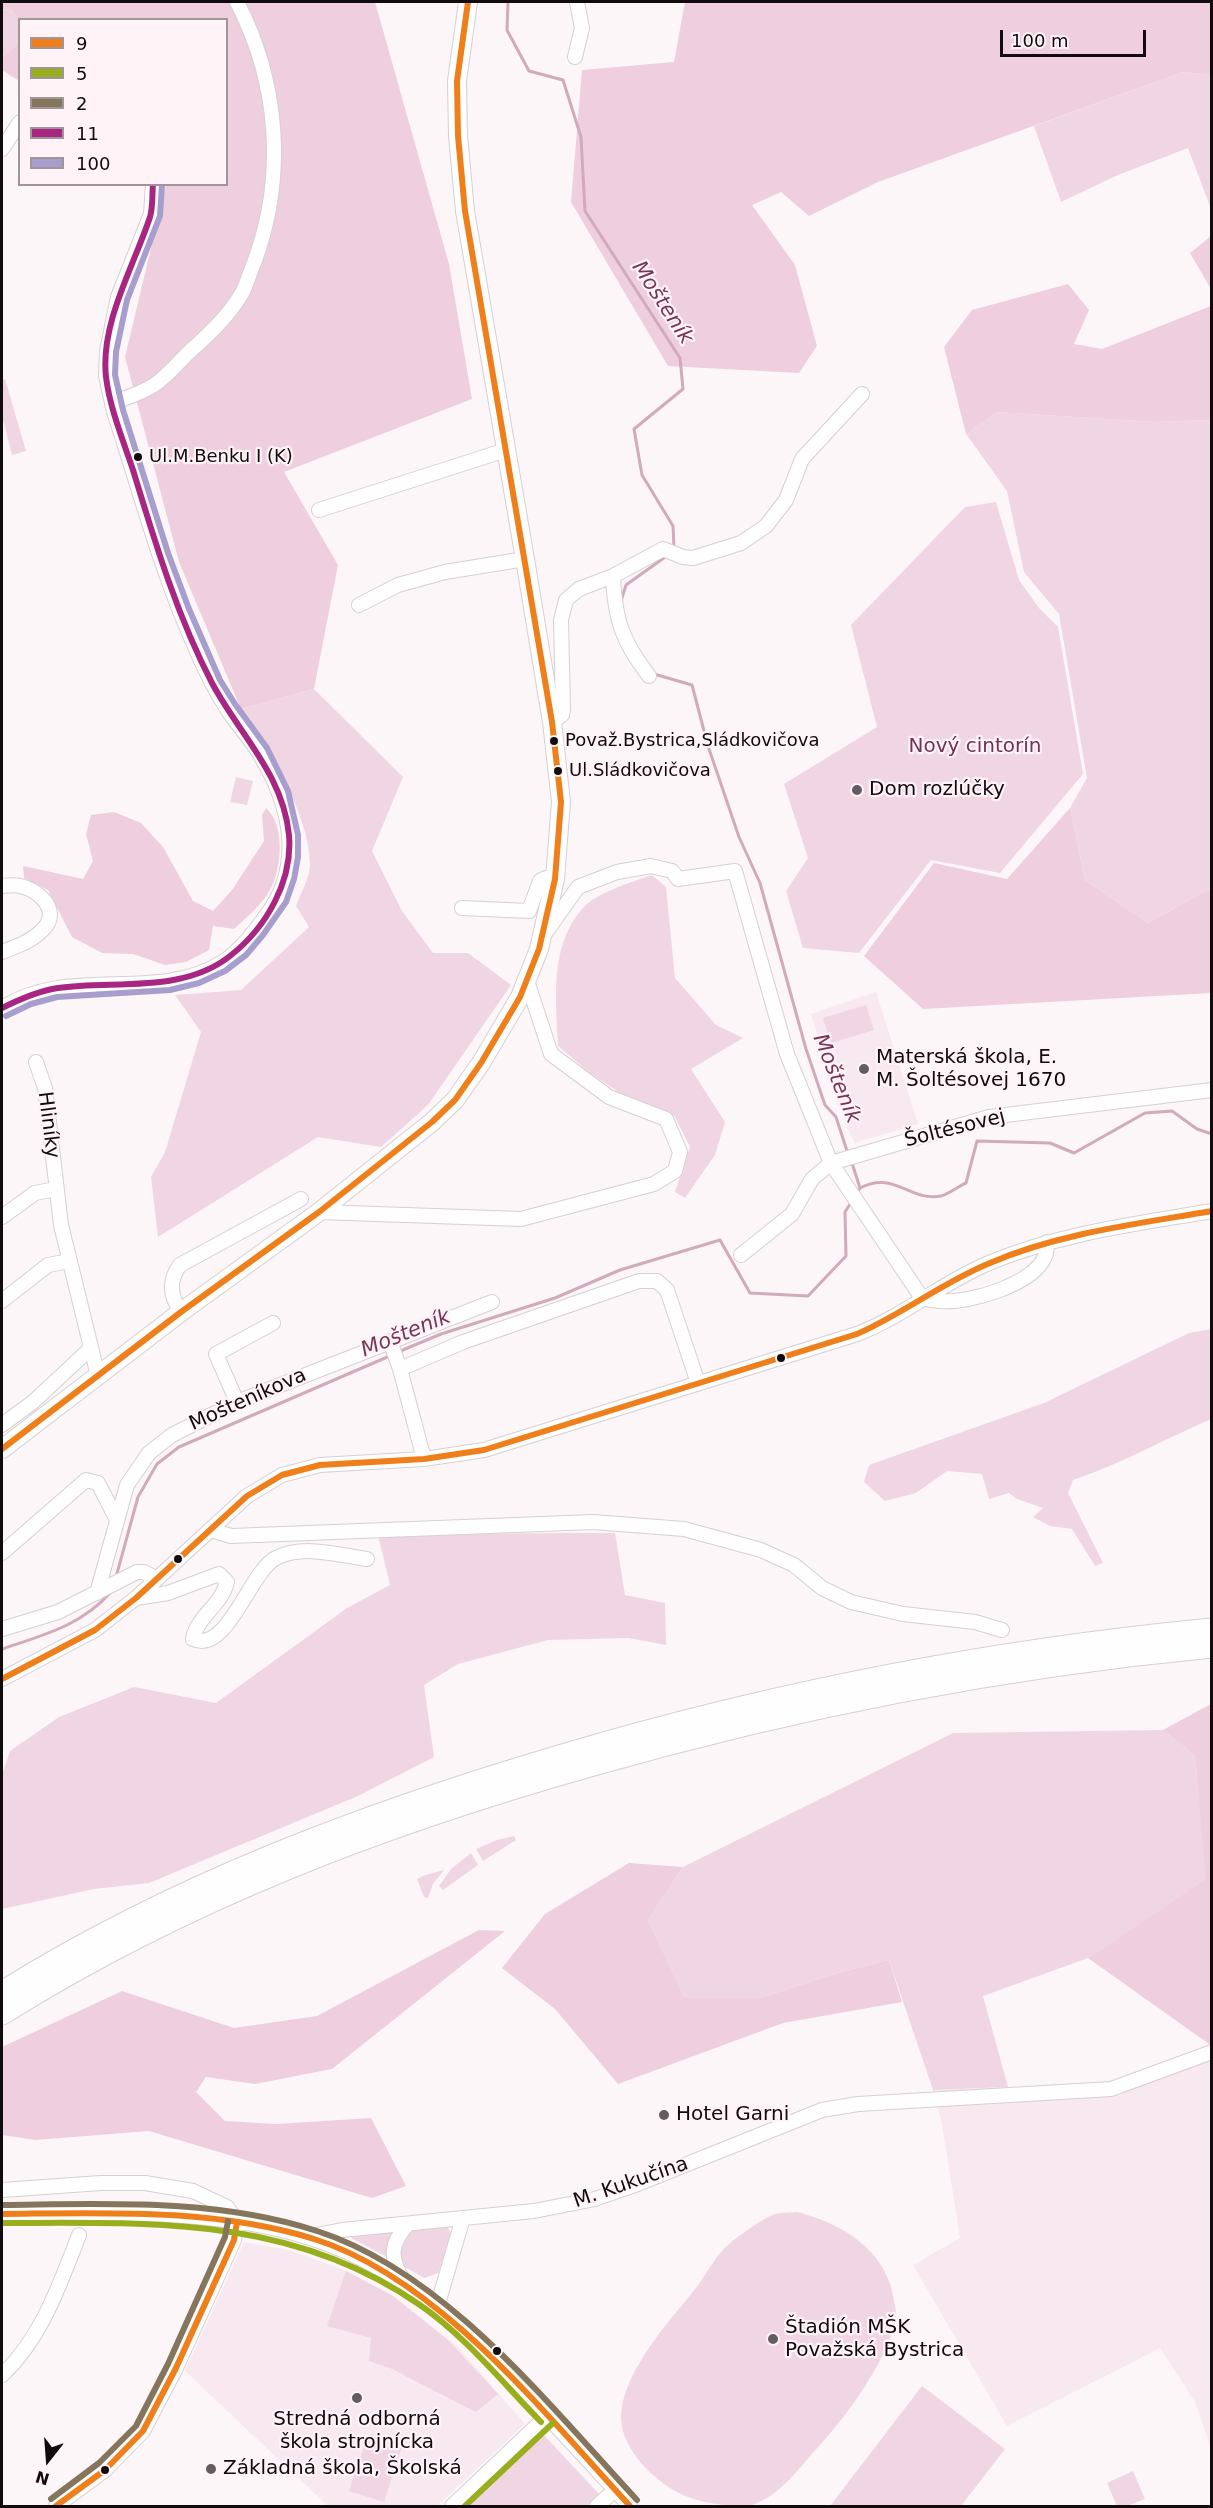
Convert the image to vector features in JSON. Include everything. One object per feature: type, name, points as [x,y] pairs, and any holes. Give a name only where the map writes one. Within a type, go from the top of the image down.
[{"type":"highway","points":[[2,1992],[129,1920],[249,1863],[387,1810],[542,1761],[697,1718],[907,1672],[1096,1642],[1212,1629]]},
{"type":"highway","points":[[2,2014],[136,1936],[258,1880],[393,1828],[537,1781],[702,1736],[845,1703],[1022,1671],[1212,1647]]},
{"type":"main road","points":[[2,1449],[420,1134],[455,1100],[470,1081],[497,1037],[526,981],[542,938],[555,879],[561,802],[552,722],[465,211],[458,136],[457,81],[468,2]]},
{"type":"street","points":[[112,403],[154,385],[210,333],[242,292],[263,237],[274,181],[275,138],[264,69],[255,41],[237,2]]},
{"type":"street","points":[[575,57],[582,28],[577,2]]},
{"type":"street","points":[[2,149],[18,125]]},
{"type":"street","points":[[2,1008],[32,993],[56,987],[157,981],[198,973],[221,963],[250,937],[276,903],[288,871],[290,837],[283,800],[258,751],[214,688],[191,638],[169,580],[112,403],[106,376],[107,351],[118,297],[151,214],[153,186]]},
{"type":"street","points":[[552,722],[562,715],[563,710],[561,620],[566,600],[579,589],[613,576],[663,549],[683,557],[693,558],[741,543],[766,526],[786,500],[802,459],[862,394]]},
{"type":"street","points":[[319,510],[506,450]]},
{"type":"street","points":[[359,605],[398,585],[436,574],[525,559]]},
{"type":"street","points":[[613,576],[615,610],[630,651],[649,676]]},
{"type":"street","points":[[542,938],[578,887],[617,872],[651,866],[672,871],[678,879],[735,871],[786,1054],[831,1163],[922,1298],[942,1302],[960,1300],[1018,1283],[1041,1264],[1046,1255],[1047,1242]]},
{"type":"street","points":[[462,908],[529,911],[540,881],[546,878],[555,879]]},
{"type":"street","points":[[2,886],[19,885],[32,889],[42,896],[50,910],[48,924],[31,939],[2,952]]},
{"type":"street","points":[[319,1212],[522,1219],[654,1184],[675,1171],[680,1152],[666,1119],[609,1097],[551,1054],[526,981]]},
{"type":"street","name":"Hliníky","points":[[36,1062],[45,1088],[61,1225],[98,1376]]},
{"type":"street","name":"Šoltésovej","points":[[741,1256],[792,1214],[812,1179],[831,1163],[989,1117],[1212,1090]]},
{"type":"street","points":[[2,1217],[34,1193],[56,1189]]},
{"type":"street","points":[[181,1312],[172,1294],[171,1282],[180,1265],[301,1199]]},
{"type":"street","points":[[2,1679],[96,1630],[136,1599],[247,1496],[282,1475],[320,1466],[424,1459],[484,1450],[857,1334],[885,1321],[922,1298],[988,1263],[1047,1242],[1212,1211]]},
{"type":"street","points":[[2,1301],[48,1265],[70,1261]]},
{"type":"street","name":"Mošteníkova","points":[[108,1587],[117,1520],[127,1485],[149,1453],[172,1435],[237,1402],[395,1354],[464,1342],[639,1281],[657,1281],[667,1290],[698,1383]]},
{"type":"street","name":"Mošteníkova","points":[[395,1354],[492,1302]]},
{"type":"street","points":[[237,1402],[216,1354],[273,1323]]},
{"type":"street","points":[[2,1425],[33,1402],[91,1348]]},
{"type":"street","points":[[395,1354],[424,1459]]},
{"type":"street","points":[[2,1553],[86,1480],[98,1483],[117,1520]]},
{"type":"street","points":[[211,1530],[231,1536],[593,1522],[684,1529],[761,1550],[794,1564],[822,1588],[851,1602],[903,1614],[975,1622],[1002,1630]]},
{"type":"street","points":[[136,1599],[168,1593],[219,1574],[227,1582],[225,1593],[195,1628],[193,1639],[199,1642],[210,1640],[235,1616],[257,1576],[275,1558],[296,1552],[316,1551],[367,1559]]},
{"type":"street","points":[[2,1629],[58,1612],[137,1572],[144,1572],[157,1579]]},
{"type":"street","name":"M. Kukučína","points":[[2,2214],[170,2215],[237,2222],[306,2237],[342,2230],[534,2211],[594,2199],[636,2185],[822,2110],[858,2104],[1111,2089],[1212,2052]]},
{"type":"street","points":[[2,2190],[100,2183],[145,2183],[194,2191],[226,2206],[237,2222],[234,2240],[176,2368],[143,2431],[105,2470],[56,2506]]},
{"type":"street","points":[[437,2307],[464,2218]]},
{"type":"street","points":[[406,2284],[396,2267],[393,2255],[396,2239],[408,2224]]},
{"type":"street","points":[[2,2375],[14,2364],[38,2328],[59,2287],[79,2235]]},
{"type":"street","points":[[306,2237],[363,2260],[406,2284],[437,2307],[463,2329],[630,2506]]},
{"type":"street","points":[[452,2506],[547,2416]]},
{"type":"street","points":[[597,2506],[615,2490]]},
{"type":"shaded area","points":[[2,2],[375,2],[449,264],[472,399],[284,472],[338,565],[314,689],[241,709],[179,562],[125,357],[166,186],[228,186],[228,18],[19,18],[11,10],[2,9]]},
{"type":"shaded area","points":[[685,2],[1211,2],[1211,75],[1183,72],[878,182],[809,216],[781,192],[752,205],[795,265],[817,346],[799,373],[668,366],[571,202],[582,70],[674,62]]},
{"type":"shaded area","points":[[18,44],[18,80],[2,70],[3,57]]},
{"type":"shaded area","points":[[1211,236],[1211,289],[1190,253]]},
{"type":"shaded area","points":[[1068,284],[1089,310],[1074,344],[1102,349],[1211,306],[1211,420],[1155,422],[997,412],[966,434],[944,347],[972,310]]},
{"type":"shaded area","points":[[266,808],[276,825],[280,846],[278,869],[268,894],[234,929],[213,926],[209,950],[186,962],[165,965],[133,954],[102,953],[72,937],[48,890],[24,878],[23,866],[83,879],[93,861],[86,834],[91,815],[114,812],[141,823],[163,847],[193,901],[213,911],[232,890],[264,841],[262,815]]},
{"type":"shaded area","points":[[1070,808],[1085,880],[1148,923],[1211,888],[1211,993],[923,1009],[864,956],[934,863],[1007,879]]},
{"type":"shaded area","name":"Materská škola, E. M. Šoltésovej 1670","points":[[876,992],[918,1124],[855,1143],[847,1127],[811,1014]]},
{"type":"shaded area","points":[[1211,1704],[1212,2043],[1209,2044],[1088,1958],[1206,1879],[1195,1756],[1163,1730]]},
{"type":"shaded area","points":[[629,1863],[683,1867],[648,1920],[685,1998],[760,1998],[831,1975],[889,1960],[902,2002],[783,2023],[618,2084],[555,2009],[502,1968],[545,1914]]},
{"type":"shaded area","points":[[479,1930],[505,1931],[332,2069],[255,2084],[206,2077],[196,2092],[225,2121],[276,2124],[371,2118],[406,2186],[372,2198],[149,2131],[35,2140],[2,2135],[2,2047],[122,1991],[234,2028],[317,2016]]},
{"type":"shaded area","points":[[1211,2043],[1211,2448],[1195,2402],[1160,2348],[1007,2426],[913,2265],[960,2238],[942,2124],[933,2090],[1113,2084],[1156,2069]]},
{"type":"shaded area","name":"Stredná odborná škola strojnícka","points":[[244,2242],[288,2250],[339,2268],[391,2294],[457,2346],[525,2424],[437,2506],[328,2506],[185,2371]]},
{"type":"green space","points":[[2,9],[11,10],[20,18],[18,18],[18,44],[3,57],[2,64]]},
{"type":"green space","points":[[1183,72],[1211,75],[1211,209],[1188,148],[1118,175],[1061,202],[1034,126]]},
{"type":"green space","points":[[5,379],[26,451],[12,455],[2,416],[2,380]]},
{"type":"green space","points":[[997,412],[1155,422],[1211,420],[1211,888],[1148,923],[1085,880],[1070,808],[1087,778],[1059,614],[1024,572],[1007,491],[966,434]]},
{"type":"green space","name":"Nový cintorín","points":[[996,502],[1019,580],[1039,608],[1058,627],[1083,774],[1000,873],[931,860],[859,953],[803,948],[786,891],[808,858],[784,784],[877,727],[851,625],[965,507]]},
{"type":"green space","points":[[314,689],[403,777],[372,851],[402,911],[433,953],[468,953],[511,985],[428,1105],[381,1147],[318,1137],[158,1237],[151,1177],[165,1152],[201,1032],[175,995],[241,990],[309,927],[296,906],[310,868],[308,843],[302,823],[295,802],[275,762],[241,709]]},
{"type":"green space","points":[[236,777],[253,781],[247,805],[230,802]]},
{"type":"green space","points":[[652,875],[666,887],[675,978],[716,1025],[743,1038],[691,1069],[725,1122],[715,1155],[685,1198],[675,1192],[690,1147],[675,1117],[623,1095],[590,1073],[558,1046],[557,975],[559,957],[571,924],[582,909],[596,898]]},
{"type":"green space","points":[[866,1005],[874,1030],[831,1043],[823,1018]]},
{"type":"green space","points":[[1211,1329],[1211,1419],[1126,1459],[1073,1480],[1068,1493],[1103,1563],[1095,1566],[1072,1529],[1050,1526],[1033,1517],[1043,1508],[1017,1499],[1009,1493],[989,1499],[982,1474],[947,1471],[916,1493],[885,1501],[864,1482],[869,1465],[1044,1403],[1189,1333]]},
{"type":"green space","points":[[615,1533],[625,1595],[665,1603],[666,1645],[628,1638],[548,1640],[458,1664],[424,1685],[434,1757],[358,1796],[149,1883],[94,1889],[2,1909],[2,1775],[10,1751],[59,1717],[134,1687],[216,1703],[347,1608],[390,1585],[378,1535]]},
{"type":"green space","points":[[1163,1730],[1195,1756],[1207,1879],[1088,1958],[983,1996],[1008,2087],[933,2090],[889,1960],[831,1975],[760,1998],[685,1998],[648,1920],[683,1867],[953,1733]]},
{"type":"green space","points":[[514,1836],[516,1840],[483,1861],[476,1849],[497,1840]]},
{"type":"green space","points":[[471,1853],[478,1865],[443,1890],[439,1886],[451,1869]]},
{"type":"green space","points":[[444,1870],[433,1884],[428,1898],[424,1897],[417,1879]]},
{"type":"green space","name":"Štadión MŠK Považská Bystrica","points":[[797,2212],[846,2232],[873,2254],[890,2283],[896,2314],[892,2335],[876,2369],[854,2403],[797,2472],[772,2495],[752,2505],[742,2506],[721,2505],[688,2497],[670,2488],[652,2474],[630,2447],[625,2437],[621,2415],[627,2388],[652,2343],[725,2248],[770,2216]]},
{"type":"green space","points":[[447,2226],[452,2235],[438,2273],[424,2278],[398,2263],[397,2252],[410,2229]]},
{"type":"green space","points":[[399,2231],[391,2259],[351,2238],[352,2235]]},
{"type":"green space","points":[[346,2271],[393,2296],[449,2341],[498,2394],[476,2412],[390,2368],[369,2361],[371,2338],[327,2326]]},
{"type":"green space","points":[[922,2386],[1005,2449],[961,2506],[830,2506]]},
{"type":"green space","points":[[540,2431],[600,2495],[587,2506],[461,2506]]},
{"type":"green space","points":[[368,2435],[402,2447],[384,2502],[349,2491]]},
{"type":"green space","points":[[1133,2471],[1145,2499],[1127,2506],[1117,2506],[1107,2483]]},
{"type":"waterway","name":"Mošteník","points":[[508,2],[507,30],[529,71],[563,80],[581,137],[585,211],[680,358],[683,389],[634,429],[642,475],[673,526],[674,548]]},
{"type":"waterway","name":"Mošteník","points":[[621,601],[626,585],[668,555]]},
{"type":"waterway","name":"Mošteník","points":[[654,674],[692,685],[708,746],[739,837],[760,883],[806,1049],[825,1105],[836,1117],[848,1154]]},
{"type":"waterway","points":[[860,1188],[872,1183],[883,1182],[920,1195],[941,1196],[966,1183],[977,1141],[1050,1143],[1074,1153],[1145,1113],[1172,1111],[1197,1129],[1212,1134]]},
{"type":"waterway","name":"Mošteník","points":[[851,1160],[860,1188],[857,1193]]},
{"type":"waterway","name":"Mošteník","points":[[398,1352],[441,1334],[555,1298],[620,1270],[720,1240],[750,1293],[808,1296],[846,1256],[845,1212],[852,1201]]},
{"type":"waterway","name":"Mošteník","points":[[116,1577],[138,1497],[157,1464],[179,1447],[392,1355]]},
{"type":"waterway","name":"Mošteník","points":[[2,1649],[61,1628],[87,1613],[111,1592]]},
{"type":"transit line","name":"9","points":[[2,1449],[181,1312],[319,1212],[432,1122],[455,1100],[481,1063],[520,997],[539,949],[555,879],[561,802],[552,722],[465,211],[458,136],[457,81],[468,2]]},
{"type":"transit line","name":"11","points":[[2,1008],[51,989],[169,981],[211,968],[243,945],[266,918],[282,886],[287,869],[289,835],[278,793],[258,755],[223,702],[199,658],[158,551],[110,401],[106,377],[108,336],[120,295],[150,217],[153,186]]},
{"type":"transit line","name":"100","points":[[6,1016],[31,1004],[57,997],[170,990],[199,983],[225,971],[246,955],[263,935],[286,902],[294,879],[298,857],[298,835],[288,791],[267,748],[220,680],[189,609],[168,553],[123,410],[115,375],[116,352],[127,300],[160,216],[162,186]]},
{"type":"transit line","name":"9","points":[[2,1679],[95,1630],[136,1598],[247,1496],[282,1475],[320,1465],[424,1459],[484,1450],[857,1334],[973,1271],[1044,1244],[1127,1225],[1212,1211]]},
{"type":"transit line","name":"2","points":[[2,2205],[121,2204],[201,2208],[279,2220],[317,2231],[364,2250],[408,2277],[451,2309],[492,2345],[637,2500]]},
{"type":"transit line","name":"9","points":[[2,2214],[120,2213],[198,2217],[276,2229],[314,2239],[360,2258],[403,2284],[446,2316],[486,2352],[524,2390],[630,2506]]},
{"type":"transit line","name":"2","points":[[51,2499],[99,2463],[136,2426],[168,2364],[225,2237],[228,2221]]},
{"type":"transit line","name":"9","points":[[56,2506],[105,2470],[143,2431],[176,2368],[234,2240],[237,2222]]},
{"type":"transit line","name":"5","points":[[2,2223],[112,2223],[218,2230],[270,2240],[321,2254],[371,2276],[437,2317],[483,2360],[541,2422]]},
{"type":"transit line","name":"5","points":[[465,2506],[553,2423]]},
{"type":"place","name":"Ul.M.Benku I (K)","points":[[138,457]]},
{"type":"place","name":"Považ.Bystrica,Sládkovičova","points":[[554,741]]},
{"type":"place","name":"Ul.Sládkovičova","points":[[558,771]]},
{"type":"place","name":"Dom rozlúčky","points":[[857,790]]},
{"type":"place","name":"Materská škola, E. M. Šoltésovej 1670","points":[[864,1069]]},
{"type":"place","name":"Hotel Garni","points":[[664,2115]]},
{"type":"place","name":"Štadión MŠK Považská Bystrica","points":[[773,2339]]},
{"type":"place","name":"Stredná odborná škola strojnícka","points":[[357,2398]]},
{"type":"place","name":"Základná škola, Školská","points":[[211,2469]]}]
